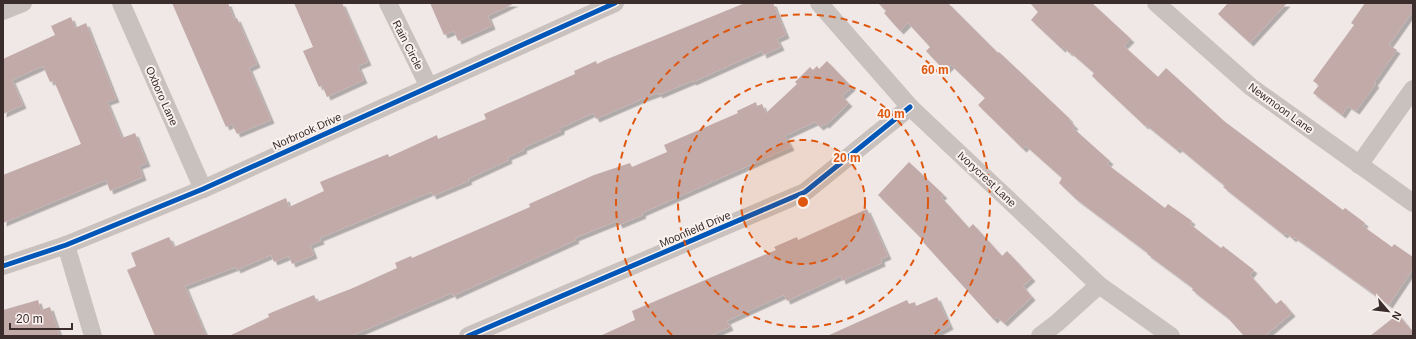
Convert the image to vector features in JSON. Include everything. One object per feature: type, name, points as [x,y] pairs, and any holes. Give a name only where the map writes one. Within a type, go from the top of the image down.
[{"type":"street","points":[[3,11],[23,3]]},
{"type":"street","name":"Oxboro Lane","points":[[120,3],[203,189]]},
{"type":"street","name":"Rain Circle","points":[[388,3],[430,87]]},
{"type":"street","name":"Norbrook Drive","points":[[3,266],[66,245],[203,189],[615,3]]},
{"type":"street","name":"Ivorycrest Lane","points":[[819,3],[910,107],[1099,285],[1171,336]]},
{"type":"street","name":"Newmoon Lane","points":[[1157,4],[1251,87],[1413,203]]},
{"type":"street","points":[[1359,165],[1413,88]]},
{"type":"street","name":"Moonfield Drive","points":[[468,336],[805,192],[910,107]]},
{"type":"street","points":[[66,245],[93,336]]},
{"type":"street","points":[[1040,336],[1057,323],[1099,285]]},
{"type":"building","points":[[172,3],[228,3],[234,19],[237,18],[257,64],[249,68],[271,120],[237,134],[232,124],[226,127]]},
{"type":"building","points":[[294,3],[342,3],[368,62],[358,66],[364,80],[327,97],[322,85],[319,87],[303,51],[313,47]]},
{"type":"building","points":[[430,3],[515,3],[488,16],[492,26],[458,41],[454,31],[444,35]]},
{"type":"building","points":[[745,3],[773,3],[786,35],[777,39],[781,47],[763,55],[762,51],[693,82],[692,81],[659,95],[658,93],[642,99],[596,119],[593,113],[561,128],[561,131],[523,148],[524,150],[508,157],[509,160],[468,179],[469,181],[433,196],[431,192],[320,238],[321,241],[310,245],[314,255],[292,264],[289,256],[274,262],[271,255],[237,270],[236,267],[185,286],[206,336],[155,336],[127,270],[136,266],[131,253],[169,237],[174,247],[286,198],[289,207],[324,191],[320,182],[388,154],[389,157],[437,135],[438,139],[486,119],[484,114],[575,74],[574,71],[596,61],[597,64]]},
{"type":"building","points":[[878,3],[948,3],[998,53],[999,52],[1070,119],[1069,120],[1075,126],[1073,128],[1110,161],[1107,164],[1165,208],[1168,204],[1192,221],[1190,224],[1221,248],[1223,246],[1254,270],[1250,275],[1276,304],[1281,300],[1292,313],[1265,336],[1244,336],[1228,318],[1192,290],[1193,288],[1076,199],[1059,183],[1062,178],[1026,146],[1023,149],[978,105],[985,98],[951,65],[945,71],[926,51],[930,47],[908,23],[900,31],[884,13],[886,11]]},
{"type":"building","points":[[1030,3],[1092,3],[1131,39],[1124,46],[1158,77],[1166,68],[1224,121],[1343,210],[1345,208],[1365,223],[1363,226],[1392,247],[1394,244],[1413,257],[1413,269],[1389,305],[1294,237],[1293,239],[1286,233],[1284,235],[1223,187],[1225,186],[1179,148],[1177,150],[1146,125],[1145,126],[1092,76],[1094,73],[1070,52],[1069,53],[1064,47],[1062,49],[1031,20],[1038,12]]},
{"type":"building","points":[[1228,3],[1287,3],[1250,43],[1218,14]]},
{"type":"building","points":[[1365,3],[1413,3],[1413,11],[1389,45],[1397,50],[1374,83],[1376,84],[1356,111],[1348,106],[1342,115],[1313,93],[1319,85],[1313,81],[1354,25],[1351,23]]},
{"type":"building","points":[[71,17],[75,28],[86,23],[116,99],[107,102],[122,138],[135,133],[147,163],[139,166],[143,177],[110,191],[106,180],[3,223],[3,175],[81,144],[54,81],[50,82],[43,66],[12,80],[23,105],[3,114],[3,59],[55,35],[51,26]]},
{"type":"building","points":[[827,61],[852,87],[842,96],[849,103],[826,125],[824,124],[820,127],[815,122],[785,136],[791,147],[642,213],[643,215],[619,225],[617,221],[575,238],[576,240],[453,296],[452,293],[351,336],[229,336],[269,317],[268,314],[314,295],[317,302],[353,288],[397,268],[395,263],[411,256],[412,258],[530,207],[529,204],[594,175],[630,163],[632,167],[667,152],[664,145],[738,113],[737,111],[756,102],[757,106],[762,104],[766,113],[797,84],[795,82],[810,67],[813,70],[817,66],[819,69]]},
{"type":"building","points":[[909,162],[944,195],[941,197],[969,228],[973,224],[1002,256],[1007,251],[1032,278],[1023,286],[1032,297],[1004,323],[997,317],[994,320],[923,242],[924,241],[878,195]]},
{"type":"building","points":[[867,209],[888,256],[881,259],[882,263],[842,281],[841,276],[787,301],[784,295],[727,321],[730,327],[710,336],[600,336],[635,320],[632,311],[776,250],[774,247],[797,237],[798,240]]},
{"type":"building","points":[[937,297],[950,326],[931,336],[827,336],[907,300],[909,304],[915,302],[916,306]]},
{"type":"building","points":[[38,300],[41,310],[50,307],[60,336],[3,336],[3,310]]},
{"type":"building","points":[[1398,314],[1413,332],[1413,336],[1370,336]]},
{"type":"cycle path","points":[[3,266],[66,245],[203,189],[615,3]]},
{"type":"cycle path","points":[[468,336],[805,192],[910,107]]}]
